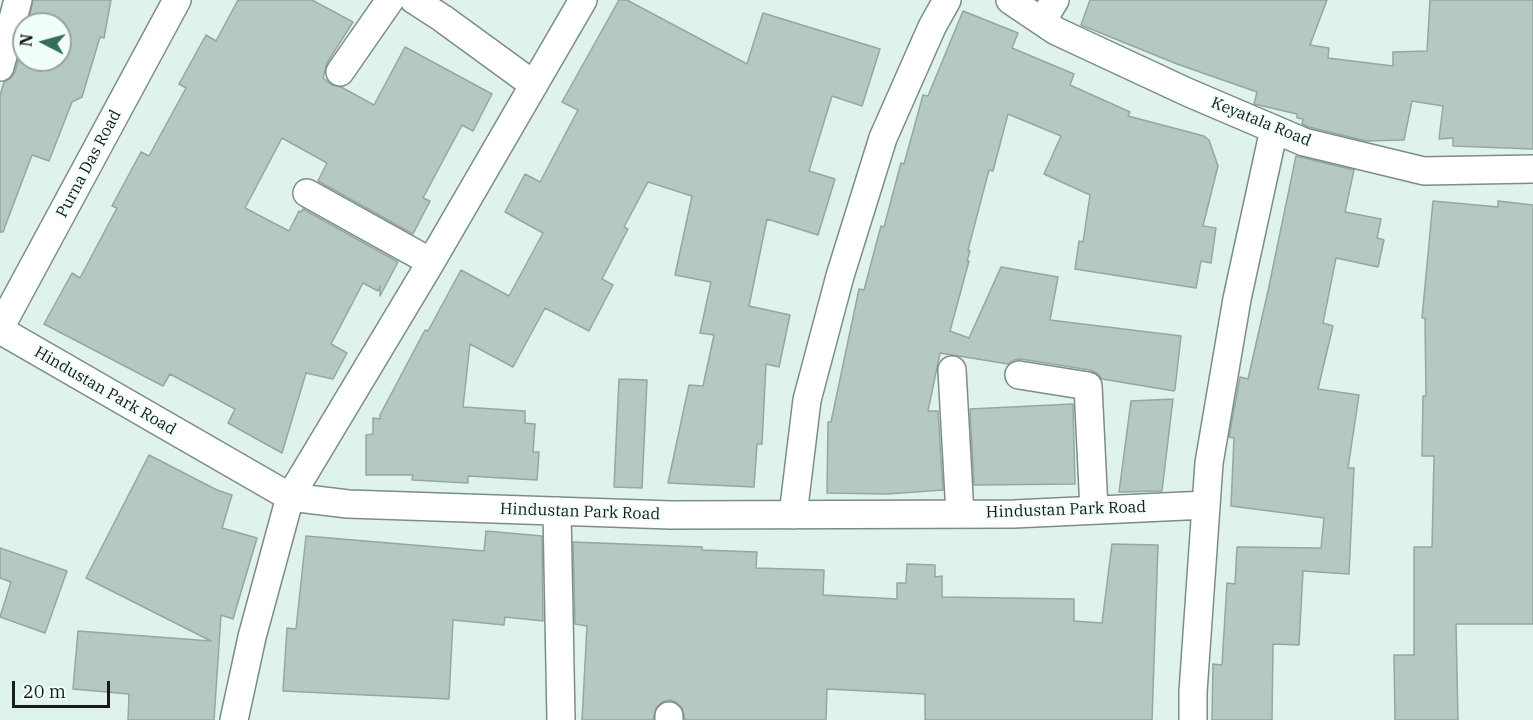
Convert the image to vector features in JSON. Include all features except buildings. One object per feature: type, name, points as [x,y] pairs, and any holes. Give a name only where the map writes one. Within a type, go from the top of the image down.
[{"type":"street","points":[[0,67],[18,0]]},
{"type":"street","name":"Purna Das Road","points":[[0,329],[177,0]]},
{"type":"street","points":[[340,72],[390,0]]},
{"type":"street","points":[[414,0],[440,9],[534,85]]},
{"type":"street","points":[[234,720],[252,638],[290,497],[431,262],[583,0]]},
{"type":"street","points":[[794,515],[807,400],[840,276],[883,138],[946,0]]},
{"type":"street","name":"Keyatala Road","points":[[1010,0],[1049,11],[1056,31],[1167,83],[1304,142],[1424,171],[1533,169]]},
{"type":"street","points":[[1193,720],[1209,463],[1237,299],[1274,129]]},
{"type":"street","points":[[307,193],[431,262]]},
{"type":"street","name":"Hindustan Park Road","points":[[0,329],[290,497],[348,504],[670,515],[1014,514],[1206,505]]},
{"type":"street","points":[[952,370],[960,514]]},
{"type":"street","points":[[1020,375],[1088,386],[1094,510]]},
{"type":"street","points":[[557,511],[561,720]]}]
